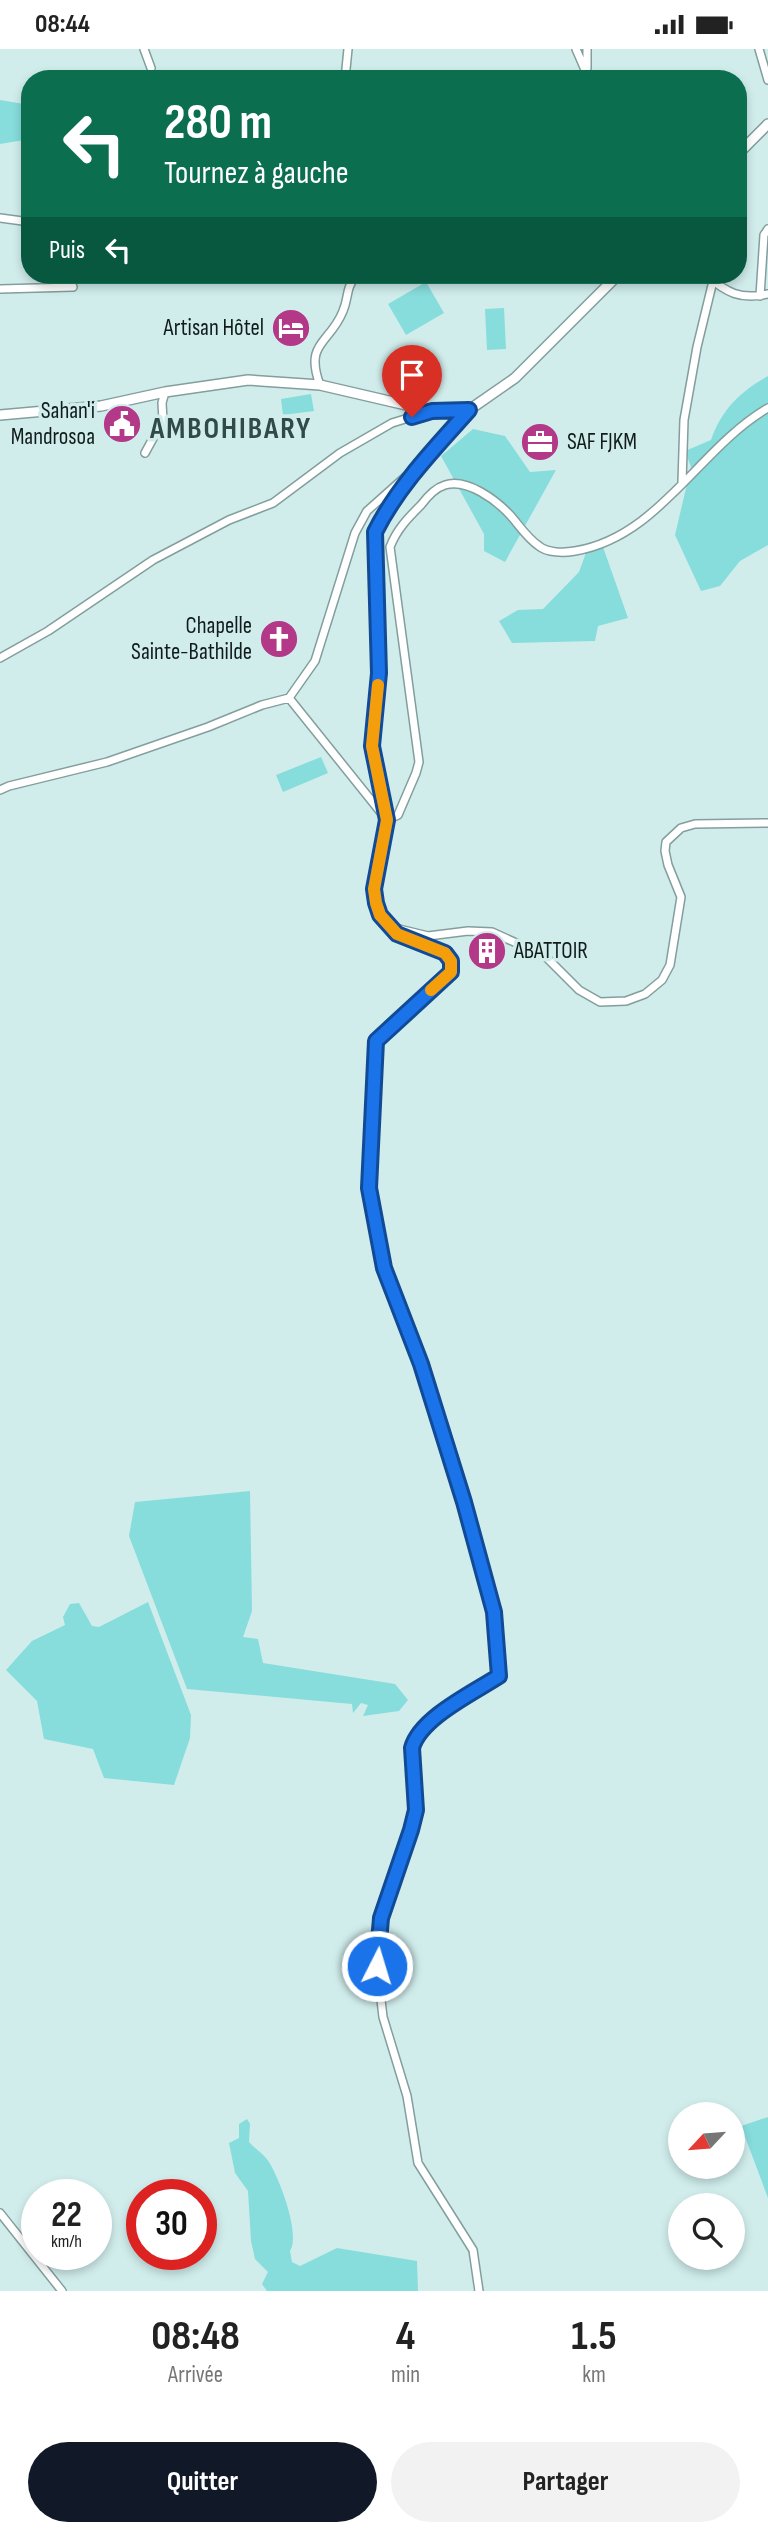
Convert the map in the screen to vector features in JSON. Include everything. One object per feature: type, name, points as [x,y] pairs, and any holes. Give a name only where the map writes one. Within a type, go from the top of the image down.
[{"type":"street","points":[[144,49],[151,68]]},
{"type":"street","points":[[346,70],[348,49]]},
{"type":"street","points":[[576,49],[586,68]]},
{"type":"street","points":[[586,68],[587,49]]},
{"type":"street","points":[[759,49],[768,80]]},
{"type":"street","points":[[747,145],[768,124]]},
{"type":"street","points":[[0,218],[21,221]]},
{"type":"street","points":[[717,284],[726,292],[744,296],[764,295],[764,235],[768,229]]},
{"type":"street","points":[[320,385],[314,369],[316,351],[344,309],[351,284]]},
{"type":"street","points":[[479,2291],[473,2250],[418,2163],[407,2097],[383,2017],[377,1966],[381,1918],[416,1810],[412,1748],[414,1741],[426,1724],[499,1676],[494,1612],[464,1502],[421,1364],[384,1268],[369,1188],[376,1041],[451,972],[451,961],[445,953],[397,934],[380,915],[376,903],[374,889],[387,820],[372,746],[379,673],[375,532],[385,511],[427,457],[469,410],[515,378],[609,284]]},
{"type":"street","points":[[682,482],[684,420],[697,347],[712,284]]},
{"type":"street","points":[[0,289],[73,287]]},
{"type":"street","points":[[0,415],[101,406],[165,392],[248,380],[320,385],[432,411],[469,410]]},
{"type":"street","points":[[145,453],[163,420],[162,403],[165,392]]},
{"type":"street","points":[[387,820],[398,814],[419,762],[390,547],[395,533],[431,493],[446,484],[466,485],[499,505],[540,547],[553,551],[574,551],[622,535],[657,507],[740,429],[768,408]]},
{"type":"street","points":[[0,658],[48,631],[153,560],[229,520],[273,503],[340,453],[392,423],[432,411]]},
{"type":"street","points":[[0,790],[107,762],[262,705],[289,698],[315,661],[355,533],[367,511],[427,457]]},
{"type":"street","points":[[289,698],[387,820]]},
{"type":"street","points":[[391,927],[428,936],[468,931],[492,932],[545,956],[579,989],[600,1002],[626,1001],[645,994],[662,980],[670,965],[681,897],[668,865],[666,842],[681,828],[695,824],[768,823]]},
{"type":"street","points":[[0,2213],[62,2291]]},
{"type":"shaded area","points":[[0,100],[21,104],[21,140],[0,144]]},
{"type":"shaded area","points":[[427,284],[444,313],[406,335],[388,304]]},
{"type":"shaded area","points":[[504,308],[506,349],[487,350],[485,309]]},
{"type":"shaded area","points":[[768,376],[768,545],[740,561],[720,586],[701,591],[675,535],[691,467],[685,451],[711,440],[733,402]]},
{"type":"shaded area","points":[[311,394],[314,411],[283,415],[281,399]]},
{"type":"shaded area","points":[[473,429],[505,436],[530,472],[556,470],[505,562],[484,551],[484,534],[441,456]]},
{"type":"shaded area","points":[[603,547],[628,618],[598,626],[595,641],[512,643],[499,621],[518,610],[543,609],[579,572],[587,550]]},
{"type":"shaded area","points":[[321,757],[328,773],[283,792],[276,775]]},
{"type":"shaded area","points":[[250,1491],[252,1611],[243,1637],[258,1639],[263,1663],[395,1684],[408,1700],[399,1711],[363,1716],[368,1705],[361,1703],[353,1713],[352,1704],[187,1689],[129,1536],[135,1502]]},
{"type":"shaded area","points":[[148,1602],[191,1715],[190,1738],[174,1785],[104,1778],[93,1749],[44,1739],[37,1701],[6,1670],[32,1641],[65,1625],[63,1617],[70,1604],[79,1603],[92,1626],[99,1627]]},
{"type":"shaded area","points":[[768,2117],[768,2198],[746,2139],[746,2124]]},
{"type":"shaded area","points":[[247,2119],[250,2124],[249,2142],[269,2162],[287,2206],[293,2232],[290,2251],[292,2262],[300,2266],[337,2248],[417,2261],[418,2291],[267,2291],[262,2284],[268,2272],[255,2259],[251,2241],[248,2191],[235,2173],[229,2143],[239,2138],[239,2124]]},
{"type":"slow traffic","points":[[378,685],[372,746],[387,820],[374,889],[376,903],[380,915],[397,934],[445,953],[451,961],[451,972],[431,990]]},
{"type":"place","name":"Artisan Hôtel","points":[[291,328]]},
{"type":"place","name":"Sahan'i Mandrosoa","points":[[122,424]]},
{"type":"place","name":"SAF FJKM","points":[[540,442]]},
{"type":"place","name":"Chapelle Sainte-Bathilde","points":[[279,639]]},
{"type":"place","name":"ABATTOIR","points":[[487,951]]},
{"type":"district","name":"AMBOHIBARY","points":[[231,429]]},
{"type":"route","points":[[377,1966],[381,1918],[416,1810],[412,1748],[414,1741],[426,1724],[499,1676],[494,1612],[464,1502],[421,1364],[384,1268],[369,1188],[376,1041],[451,972],[451,961],[445,953],[397,934],[380,915],[374,889],[387,820],[372,746],[379,673],[375,532],[385,511],[427,457],[469,410],[432,411],[412,417]]}]
